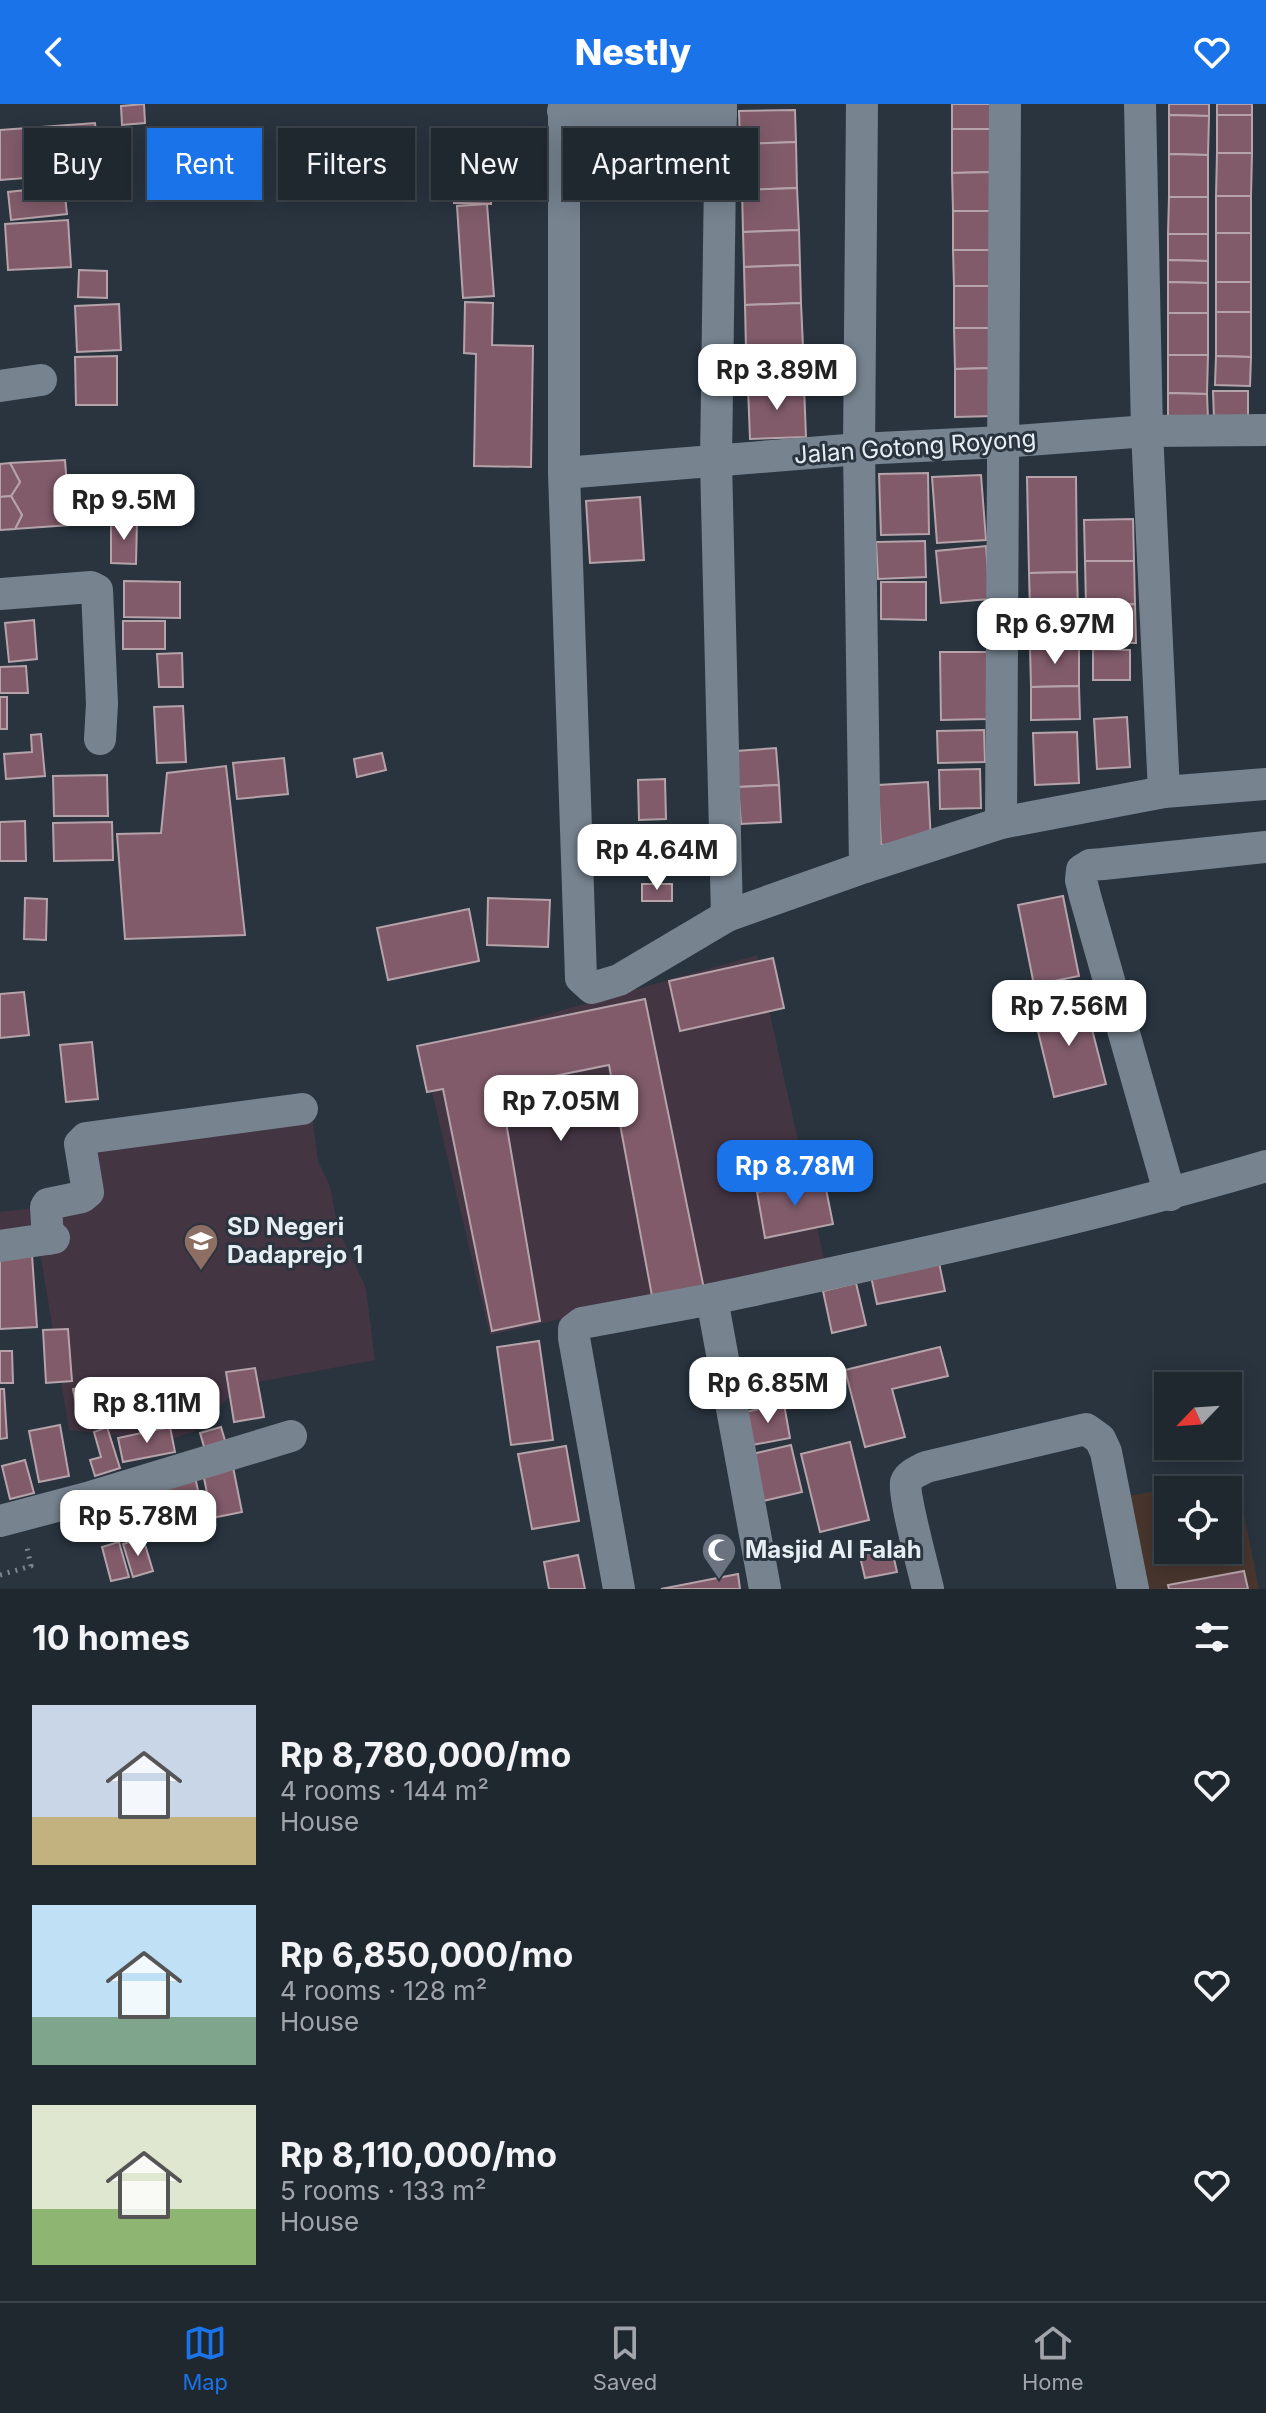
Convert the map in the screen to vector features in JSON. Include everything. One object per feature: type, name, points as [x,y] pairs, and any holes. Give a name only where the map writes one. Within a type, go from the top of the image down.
[{"type":"street","points":[[862,104],[859,449],[865,867]]},
{"type":"street","points":[[1001,823],[1005,104]]},
{"type":"street","points":[[1140,104],[1147,431],[1164,792]]},
{"type":"street","points":[[727,916],[716,462],[721,109],[564,107],[564,473],[581,978],[592,988],[619,980],[727,916],[1001,823],[1164,792],[1266,784]]},
{"type":"street","points":[[0,386],[41,380]]},
{"type":"street","name":"Jalan Gotong Royong","points":[[564,473],[859,449],[1147,431],[1266,430]]},
{"type":"street","points":[[0,594],[91,587],[97,590],[102,704],[100,739]]},
{"type":"street","points":[[1170,1195],[1085,896],[1082,870],[1090,865],[1266,847]]},
{"type":"street","points":[[0,1246],[51,1239],[48,1204],[82,1197],[88,1192],[80,1144],[86,1138],[302,1109]]},
{"type":"street","points":[[619,1589],[574,1338],[574,1329],[582,1323],[712,1299],[1007,1235],[1170,1195],[1266,1166]]},
{"type":"street","points":[[712,1299],[765,1589]]},
{"type":"street","points":[[928,1589],[905,1484],[910,1476],[926,1467],[1086,1429],[1100,1439],[1106,1452],[1133,1589]]},
{"type":"street","points":[[0,1521],[291,1436]]},
{"type":"path","points":[[0,1575],[31,1566],[26,1541],[40,1539]]},
{"type":"shaded area","points":[[757,955],[824,1259],[490,1335],[422,1050]]},
{"type":"shaded area","name":"SD Negeri Dadaprejo 1","points":[[312,1114],[318,1161],[330,1186],[338,1229],[366,1288],[375,1360],[242,1385],[193,1432],[165,1441],[69,1430],[40,1251],[0,1256],[0,1212],[94,1201],[86,1146]]},
{"type":"shaded area","points":[[1154,1491],[1154,1564],[1242,1564],[1242,1505],[1259,1589],[1141,1589],[1124,1497]]},
{"type":"building","points":[[144,104],[145,123],[122,125],[121,106]]},
{"type":"building","points":[[952,104],[991,104],[991,129],[952,129]]},
{"type":"building","points":[[1169,104],[1209,104],[1209,116],[1169,115]]},
{"type":"building","points":[[1217,104],[1252,104],[1252,115],[1217,115]]},
{"type":"building","points":[[795,110],[796,142],[758,143],[758,128],[740,128],[739,111]]},
{"type":"building","points":[[1169,115],[1209,116],[1208,155],[1169,154]]},
{"type":"building","points":[[1217,115],[1252,115],[1252,153],[1217,153]]},
{"type":"building","points":[[95,123],[96,128],[27,128]]},
{"type":"building","points":[[24,128],[24,178],[0,180],[0,130]]},
{"type":"building","points":[[952,129],[991,129],[992,172],[952,173]]},
{"type":"building","points":[[796,142],[797,188],[758,189],[758,143]]},
{"type":"building","points":[[1217,153],[1252,153],[1251,196],[1216,196]]},
{"type":"building","points":[[1169,154],[1208,155],[1208,197],[1169,197]]},
{"type":"building","points":[[992,172],[992,211],[953,211],[952,173]]},
{"type":"building","points":[[797,188],[799,230],[743,232],[742,200],[758,200],[758,189]]},
{"type":"building","points":[[24,190],[24,200],[66,200],[67,214],[11,220],[8,192]]},
{"type":"building","points":[[1216,196],[1251,196],[1251,233],[1216,233]]},
{"type":"building","points":[[1169,197],[1208,197],[1208,234],[1168,234]]},
{"type":"building","points":[[454,200],[491,200],[491,204],[454,203]]},
{"type":"building","points":[[487,204],[494,296],[463,298],[457,206]]},
{"type":"building","points":[[953,211],[992,211],[993,250],[953,250]]},
{"type":"building","points":[[68,220],[71,267],[8,270],[5,224]]},
{"type":"building","points":[[799,230],[800,265],[744,267],[743,232]]},
{"type":"building","points":[[1216,233],[1251,233],[1251,282],[1216,282]]},
{"type":"building","points":[[1168,234],[1208,234],[1208,261],[1168,260]]},
{"type":"building","points":[[953,250],[993,250],[993,286],[954,286]]},
{"type":"building","points":[[1168,260],[1208,261],[1208,283],[1168,282]]},
{"type":"building","points":[[800,265],[801,303],[745,305],[744,267]]},
{"type":"building","points":[[79,270],[107,271],[107,298],[78,297]]},
{"type":"building","points":[[1168,282],[1208,283],[1208,313],[1168,313]]},
{"type":"building","points":[[1216,282],[1251,282],[1251,312],[1216,312]]},
{"type":"building","points":[[954,286],[993,286],[994,328],[954,328]]},
{"type":"building","points":[[465,302],[493,303],[492,345],[533,346],[531,467],[474,466],[476,354],[464,353]]},
{"type":"building","points":[[801,303],[803,347],[746,349],[745,305]]},
{"type":"building","points":[[119,304],[121,350],[77,352],[75,306]]},
{"type":"building","points":[[1216,312],[1251,312],[1251,357],[1216,356]]},
{"type":"building","points":[[1168,313],[1208,313],[1208,355],[1168,355]]},
{"type":"building","points":[[954,328],[994,328],[994,368],[955,369]]},
{"type":"building","points":[[803,347],[804,386],[748,388],[746,349]]},
{"type":"building","points":[[1168,355],[1208,355],[1207,394],[1168,393]]},
{"type":"building","points":[[117,356],[117,405],[76,405],[75,357]]},
{"type":"building","points":[[1216,356],[1251,357],[1250,386],[1215,385]]},
{"type":"building","points":[[994,368],[995,416],[955,417],[955,369]]},
{"type":"building","points":[[804,386],[806,437],[750,439],[748,388]]},
{"type":"building","points":[[1213,391],[1248,391],[1248,418],[1214,419]]},
{"type":"building","points":[[1168,393],[1207,394],[1208,419],[1168,418]]},
{"type":"building","points":[[65,460],[70,525],[15,529],[22,515],[11,496],[20,482],[10,463]]},
{"type":"building","points":[[10,463],[20,482],[11,496],[0,497],[0,464]]},
{"type":"building","points":[[928,473],[929,534],[881,535],[879,474]]},
{"type":"building","points":[[981,475],[986,540],[937,543],[932,477]]},
{"type":"building","points":[[1027,477],[1076,477],[1077,572],[1029,573]]},
{"type":"building","points":[[11,496],[22,515],[15,529],[0,530],[0,497]]},
{"type":"building","points":[[640,497],[644,560],[590,563],[586,501]]},
{"type":"building","points":[[1133,519],[1134,561],[1085,561],[1084,520]]},
{"type":"building","points":[[111,520],[137,520],[136,564],[111,563]]},
{"type":"building","points":[[925,541],[926,577],[878,579],[876,542]]},
{"type":"building","points":[[986,546],[990,599],[941,603],[936,551]]},
{"type":"building","points":[[1085,561],[1134,561],[1135,604],[1086,605]]},
{"type":"building","points":[[1077,572],[1078,610],[1030,610],[1029,573]]},
{"type":"building","points":[[124,581],[180,582],[180,618],[124,617]]},
{"type":"building","points":[[881,582],[926,582],[926,620],[881,619]]},
{"type":"building","points":[[1135,604],[1136,643],[1086,643],[1086,605]]},
{"type":"building","points":[[1030,610],[1078,610],[1079,646],[1030,647]]},
{"type":"building","points":[[34,620],[37,659],[9,662],[5,623]]},
{"type":"building","points":[[123,621],[165,621],[165,649],[123,649]]},
{"type":"building","points":[[1079,646],[1079,686],[1031,687],[1030,647]]},
{"type":"building","points":[[1093,649],[1130,650],[1130,680],[1093,680]]},
{"type":"building","points":[[940,652],[988,652],[989,719],[941,720]]},
{"type":"building","points":[[182,653],[183,687],[159,687],[157,654]]},
{"type":"building","points":[[26,666],[28,693],[0,693],[0,667]]},
{"type":"building","points":[[1079,686],[1080,719],[1031,720],[1031,687]]},
{"type":"building","points":[[0,697],[7,697],[7,729],[0,729]]},
{"type":"building","points":[[183,706],[186,762],[157,763],[154,707]]},
{"type":"building","points":[[1127,717],[1130,767],[1097,769],[1094,719]]},
{"type":"building","points":[[984,730],[985,762],[938,763],[937,731]]},
{"type":"building","points":[[1077,732],[1079,783],[1035,785],[1033,733]]},
{"type":"building","points":[[41,734],[45,776],[6,779],[4,754],[32,752],[31,735]]},
{"type":"building","points":[[776,748],[779,785],[738,787],[736,751]]},
{"type":"building","points":[[382,753],[386,770],[357,777],[354,759]]},
{"type":"building","points":[[284,758],[288,794],[237,799],[233,763]]},
{"type":"building","points":[[226,766],[245,935],[125,939],[117,834],[161,833],[167,773]]},
{"type":"building","points":[[980,769],[981,808],[940,809],[939,770]]},
{"type":"building","points":[[107,775],[108,816],[54,816],[53,776]]},
{"type":"building","points":[[665,779],[666,819],[639,820],[638,780]]},
{"type":"building","points":[[928,782],[931,842],[881,845],[878,785]]},
{"type":"building","points":[[779,785],[781,822],[741,824],[738,787]]},
{"type":"building","points":[[25,821],[26,861],[0,861],[0,822]]},
{"type":"building","points":[[112,822],[113,860],[54,861],[53,823]]},
{"type":"building","points":[[642,884],[672,884],[672,901],[642,901]]},
{"type":"building","points":[[1063,896],[1079,976],[1034,985],[1018,905]]},
{"type":"building","points":[[25,898],[47,899],[46,940],[24,939]]},
{"type":"building","points":[[488,898],[550,900],[548,947],[487,945]]},
{"type":"building","points":[[469,909],[479,961],[388,980],[377,928]]},
{"type":"building","points":[[773,958],[784,1008],[680,1031],[669,981]]},
{"type":"building","points":[[24,992],[29,1035],[0,1038],[0,994]]},
{"type":"building","points":[[1084,998],[1106,1084],[1054,1097],[1033,1011]]},
{"type":"building","points":[[645,999],[704,1289],[652,1296],[609,1065],[500,1087],[540,1321],[492,1331],[443,1089],[427,1092],[417,1046]]},
{"type":"building","points":[[92,1042],[98,1099],[66,1102],[60,1045]]},
{"type":"building","points":[[824,1179],[833,1224],[765,1238],[757,1192]]},
{"type":"building","points":[[32,1255],[37,1327],[0,1329],[0,1257]]},
{"type":"building","points":[[938,1258],[945,1291],[877,1304],[870,1272]]},
{"type":"building","points":[[856,1283],[866,1325],[832,1333],[823,1291]]},
{"type":"building","points":[[68,1329],[72,1381],[46,1383],[43,1330]]},
{"type":"building","points":[[539,1341],[553,1440],[511,1445],[497,1347]]},
{"type":"building","points":[[940,1347],[948,1376],[892,1389],[905,1437],[865,1447],[845,1370]]},
{"type":"building","points":[[0,1351],[12,1351],[13,1383],[0,1383]]},
{"type":"building","points":[[255,1368],[264,1417],[234,1422],[226,1372]]},
{"type":"building","points":[[107,1383],[112,1407],[78,1413],[73,1389]]},
{"type":"building","points":[[159,1388],[163,1415],[118,1422],[114,1395]]},
{"type":"building","points":[[0,1389],[4,1389],[7,1438],[0,1439]]},
{"type":"building","points":[[784,1404],[790,1438],[752,1445],[745,1412]]},
{"type":"building","points":[[60,1425],[69,1476],[39,1482],[29,1431]]},
{"type":"building","points":[[107,1427],[120,1468],[95,1476],[90,1460],[101,1457],[94,1432]]},
{"type":"building","points":[[170,1427],[175,1452],[123,1462],[118,1438]]},
{"type":"building","points":[[221,1427],[226,1444],[205,1450],[200,1433]]},
{"type":"building","points":[[850,1442],[869,1520],[820,1532],[801,1454]]},
{"type":"building","points":[[791,1445],[802,1492],[763,1501],[752,1454]]},
{"type":"building","points":[[566,1446],[579,1521],[532,1529],[518,1454]]},
{"type":"building","points":[[25,1460],[34,1493],[10,1499],[2,1466]]},
{"type":"building","points":[[233,1467],[242,1512],[212,1518],[203,1473]]},
{"type":"building","points":[[195,1477],[204,1517],[161,1527],[152,1486]]},
{"type":"building","points":[[143,1538],[153,1571],[133,1577],[123,1544]]},
{"type":"building","points":[[119,1542],[129,1577],[111,1581],[102,1547]]},
{"type":"building","points":[[891,1545],[897,1572],[865,1578],[859,1552]]},
{"type":"building","points":[[578,1555],[585,1589],[549,1589],[544,1562]]},
{"type":"building","points":[[1244,1571],[1248,1589],[1169,1589],[1168,1585]]},
{"type":"building","name":"Masjid Al Falah","points":[[738,1574],[740,1589],[661,1589]]},
{"type":"place","name":"SD Negeri Dadaprejo 1","points":[[201,1272]]},
{"type":"place","name":"Masjid Al Falah","points":[[719,1581]]}]
